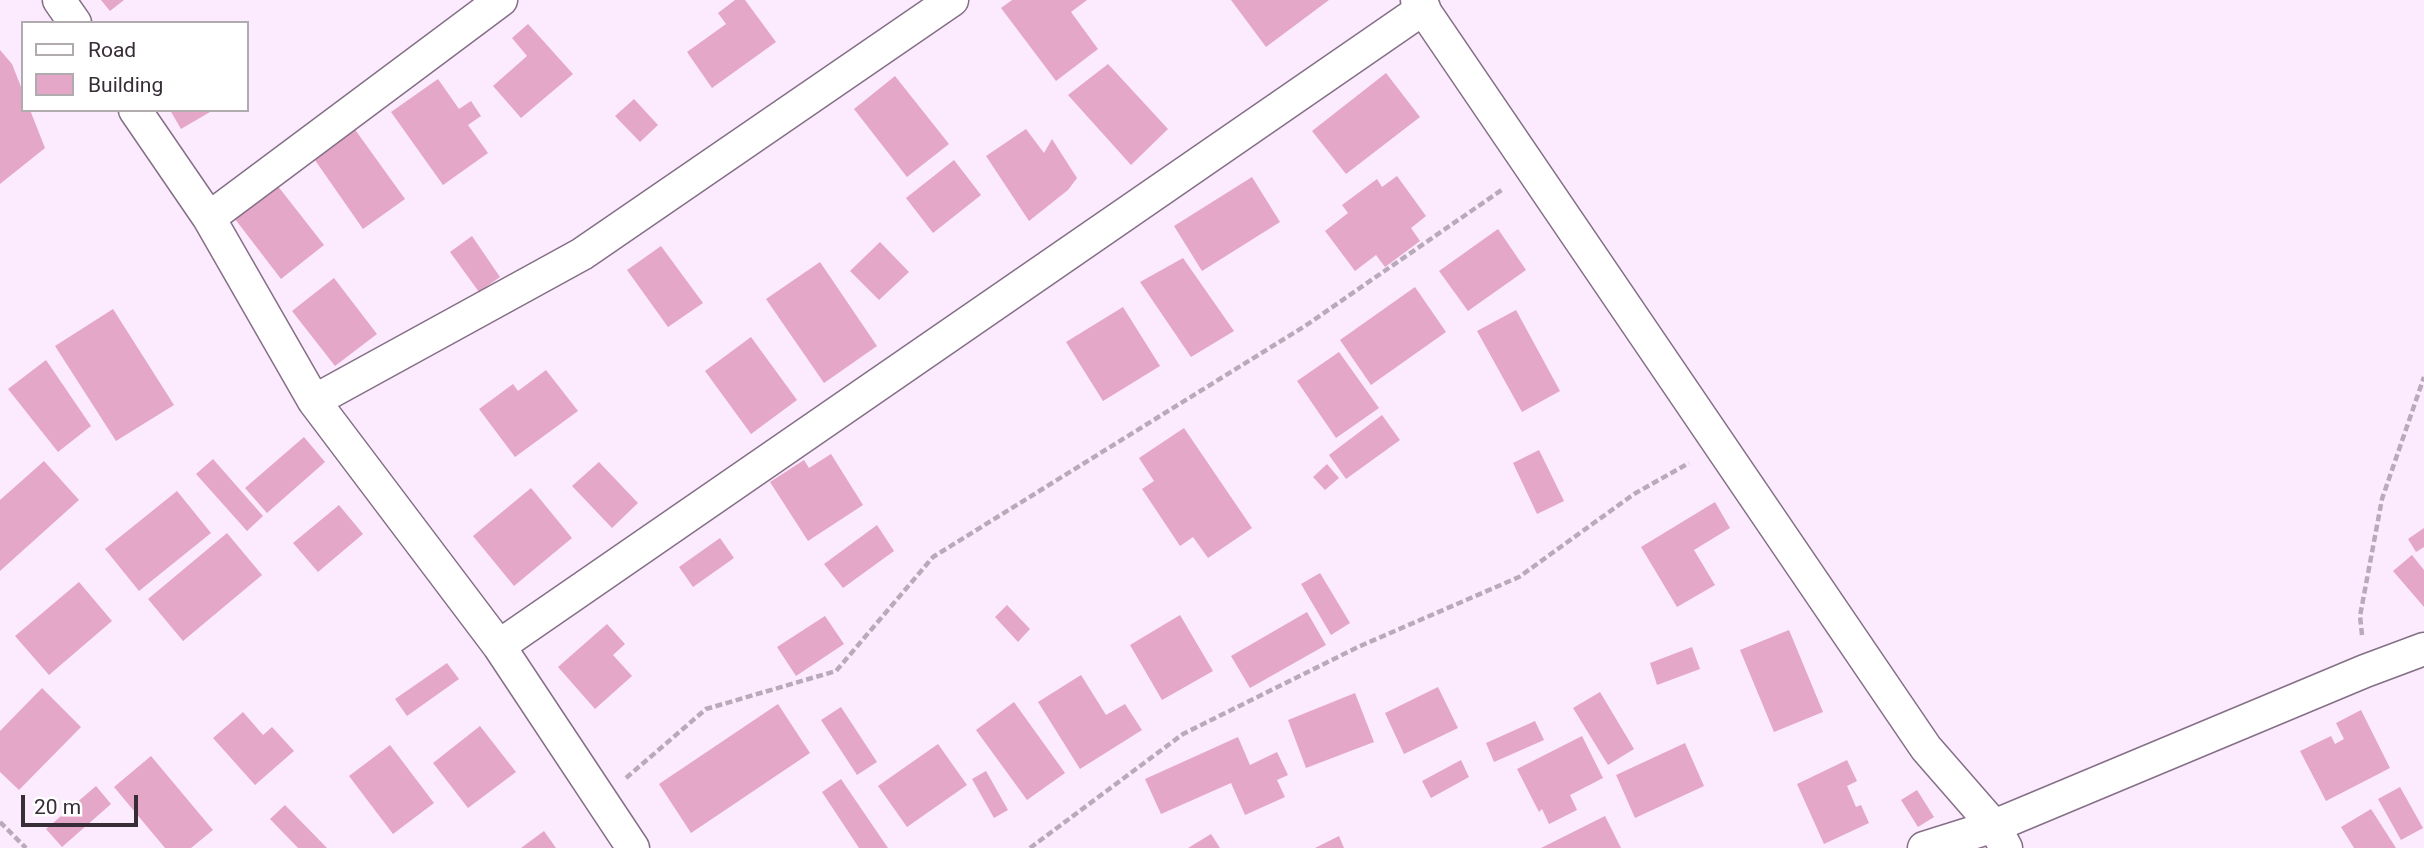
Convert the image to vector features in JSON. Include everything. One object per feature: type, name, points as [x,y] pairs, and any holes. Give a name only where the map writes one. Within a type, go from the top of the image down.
[{"type":"street","points":[[59,0],[74,21]]},
{"type":"street","points":[[209,218],[501,0]]},
{"type":"street","points":[[314,401],[582,254],[952,0]]},
{"type":"street","points":[[499,646],[1420,4],[1926,748],[2000,837]]},
{"type":"street","points":[[136,112],[209,218],[314,401],[499,646],[634,848]]},
{"type":"street","points":[[1924,848],[2000,837],[2365,671],[2424,649]]},
{"type":"path","points":[[601,799],[706,709],[836,671],[933,557],[1305,326],[1532,168]]},
{"type":"path","points":[[2365,671],[2360,615],[2382,499],[2424,377]]},
{"type":"path","points":[[1030,848],[1183,734],[1358,647],[1519,577],[1634,494],[1720,445]]},
{"type":"path","points":[[0,822],[26,848]]},
{"type":"building","points":[[101,0],[124,0],[110,11]]},
{"type":"building","points":[[735,0],[745,0],[776,42],[712,88],[687,52],[726,24],[718,13]]},
{"type":"building","points":[[1012,0],[1087,0],[1071,12],[1098,49],[1056,81],[1001,8]]},
{"type":"building","points":[[1231,0],[1329,0],[1266,47]]},
{"type":"building","points":[[528,24],[573,74],[521,118],[493,86],[527,56],[512,38]]},
{"type":"building","points":[[0,50],[12,64],[21,87],[21,112],[31,112],[45,148],[0,184]]},
{"type":"building","points":[[1108,64],[1168,129],[1131,165],[1068,95]]},
{"type":"building","points":[[1386,73],[1420,117],[1346,174],[1312,131]]},
{"type":"building","points":[[895,76],[949,144],[907,177],[854,109]]},
{"type":"building","points":[[438,79],[459,109],[471,101],[481,116],[468,125],[488,153],[443,185],[391,112]]},
{"type":"building","points":[[634,99],[658,125],[640,142],[615,116]]},
{"type":"building","points":[[171,112],[210,112],[181,129]]},
{"type":"building","points":[[351,124],[405,199],[363,229],[310,153]]},
{"type":"building","points":[[1026,129],[1044,153],[1052,139],[1077,178],[1068,190],[1029,221],[986,156]]},
{"type":"building","points":[[954,160],[981,195],[933,233],[906,198]]},
{"type":"building","points":[[1397,176],[1426,216],[1411,228],[1420,241],[1385,267],[1376,255],[1355,271],[1325,231],[1348,213],[1342,205],[1377,179],[1382,187]]},
{"type":"building","points":[[1252,177],[1280,222],[1202,271],[1174,226]]},
{"type":"building","points":[[277,185],[324,245],[281,279],[235,219]]},
{"type":"building","points":[[1498,229],[1526,270],[1468,311],[1439,271]]},
{"type":"building","points":[[472,236],[500,277],[479,292],[450,252]]},
{"type":"building","points":[[880,242],[909,272],[879,300],[850,271]]},
{"type":"building","points":[[661,246],[703,303],[668,327],[627,270]]},
{"type":"building","points":[[1183,258],[1234,331],[1191,357],[1140,282]]},
{"type":"building","points":[[820,262],[877,346],[824,383],[766,299]]},
{"type":"building","points":[[334,278],[377,334],[335,366],[292,311]]},
{"type":"building","points":[[1415,287],[1446,332],[1371,385],[1340,340]]},
{"type":"building","points":[[1123,307],[1160,366],[1103,401],[1066,342]]},
{"type":"building","points":[[113,309],[174,405],[116,441],[55,346]]},
{"type":"building","points":[[1516,310],[1560,391],[1522,412],[1477,331]]},
{"type":"building","points":[[751,337],[797,400],[751,434],[705,371]]},
{"type":"building","points":[[1339,352],[1379,408],[1336,438],[1297,381]]},
{"type":"building","points":[[46,360],[91,426],[58,452],[8,389]]},
{"type":"building","points":[[546,370],[578,411],[515,457],[479,409],[513,384],[518,391]]},
{"type":"building","points":[[1382,415],[1400,440],[1346,479],[1329,455]]},
{"type":"building","points":[[1184,428],[1252,528],[1208,558],[1193,537],[1180,546],[1142,489],[1154,481],[1139,458]]},
{"type":"building","points":[[304,437],[325,462],[267,513],[245,488]]},
{"type":"building","points":[[1539,450],[1564,501],[1537,514],[1513,463]]},
{"type":"building","points":[[831,454],[863,505],[808,541],[770,482],[804,460],[809,468]]},
{"type":"building","points":[[213,459],[263,516],[247,531],[196,474]]},
{"type":"building","points":[[44,461],[79,500],[0,571],[0,500]]},
{"type":"building","points":[[599,462],[638,503],[612,528],[572,486]]},
{"type":"building","points":[[1327,464],[1339,478],[1325,490],[1313,477]]},
{"type":"building","points":[[531,488],[572,538],[514,586],[473,536]]},
{"type":"building","points":[[177,491],[211,533],[139,591],[105,549]]},
{"type":"building","points":[[1715,502],[1730,528],[1694,550],[1715,585],[1677,607],[1641,547]]},
{"type":"building","points":[[339,505],[363,534],[318,572],[293,543]]},
{"type":"building","points":[[877,525],[894,551],[843,588],[824,564]]},
{"type":"building","points":[[2424,528],[2424,547],[2416,552],[2408,539]]},
{"type":"building","points":[[227,533],[262,575],[183,641],[148,599]]},
{"type":"building","points":[[720,538],[734,558],[693,587],[679,567]]},
{"type":"building","points":[[2412,555],[2424,570],[2424,607],[2393,571]]},
{"type":"building","points":[[1320,573],[1350,623],[1331,635],[1301,584]]},
{"type":"building","points":[[79,582],[112,621],[49,675],[15,636]]},
{"type":"building","points":[[1007,605],[1030,629],[1018,642],[995,617]]},
{"type":"building","points":[[1307,612],[1326,645],[1250,688],[1231,656]]},
{"type":"building","points":[[1180,615],[1213,671],[1162,700],[1130,645]]},
{"type":"building","points":[[825,616],[844,644],[796,676],[777,647]]},
{"type":"building","points":[[607,624],[625,644],[613,655],[632,676],[595,709],[558,667]]},
{"type":"building","points":[[1789,630],[1823,712],[1774,732],[1740,650]]},
{"type":"building","points":[[1692,647],[1700,669],[1657,685],[1650,663]]},
{"type":"building","points":[[447,663],[459,679],[407,716],[395,699]]},
{"type":"building","points":[[1081,675],[1106,715],[1125,704],[1142,730],[1080,769],[1038,702]]},
{"type":"building","points":[[1438,687],[1458,728],[1404,754],[1385,713]]},
{"type":"building","points":[[42,688],[81,727],[19,790],[0,772],[0,731]]},
{"type":"building","points":[[1600,692],[1634,749],[1608,765],[1573,708]]},
{"type":"building","points":[[1355,693],[1374,742],[1306,768],[1288,720]]},
{"type":"building","points":[[1014,702],[1065,773],[1027,800],[976,730]]},
{"type":"building","points":[[778,704],[810,753],[691,833],[659,784]]},
{"type":"building","points":[[841,707],[877,762],[857,775],[821,720]]},
{"type":"building","points":[[2361,710],[2390,768],[2326,801],[2300,751],[2331,736],[2335,744],[2344,739],[2336,723]]},
{"type":"building","points":[[243,712],[263,735],[272,727],[294,751],[255,785],[213,738]]},
{"type":"building","points":[[1535,721],[1544,740],[1494,762],[1486,743]]},
{"type":"building","points":[[480,726],[516,772],[468,808],[433,763]]},
{"type":"building","points":[[1582,736],[1603,778],[1570,795],[1577,810],[1549,824],[1542,809],[1539,812],[1517,769]]},
{"type":"building","points":[[1238,737],[1250,765],[1277,752],[1288,775],[1277,780],[1285,797],[1245,815],[1231,783],[1161,814],[1145,779]]},
{"type":"building","points":[[1685,743],[1704,786],[1635,818],[1616,775]]},
{"type":"building","points":[[938,744],[967,785],[907,827],[878,786]]},
{"type":"building","points":[[390,745],[434,803],[393,834],[349,776]]},
{"type":"building","points":[[151,756],[213,830],[191,848],[165,848],[114,787]]},
{"type":"building","points":[[1461,760],[1469,777],[1431,798],[1422,781]]},
{"type":"building","points":[[1847,760],[1857,781],[1847,786],[1856,807],[1861,805],[1869,823],[1824,844],[1797,784]]},
{"type":"building","points":[[986,771],[1008,810],[994,818],[972,779]]},
{"type":"building","points":[[841,779],[888,848],[859,848],[822,792]]},
{"type":"building","points":[[96,786],[111,804],[62,847],[46,829]]},
{"type":"building","points":[[2400,787],[2423,828],[2401,840],[2378,799]]},
{"type":"building","points":[[1917,790],[1934,817],[1918,827],[1901,800]]},
{"type":"building","points":[[285,805],[327,848],[298,848],[270,819]]},
{"type":"building","points":[[2371,809],[2396,848],[2354,848],[2341,827]]},
{"type":"building","points":[[1605,816],[1621,848],[1541,848]]},
{"type":"building","points":[[544,831],[556,848],[521,848]]},
{"type":"building","points":[[1211,834],[1220,848],[1188,848]]},
{"type":"building","points":[[1339,836],[1344,848],[1315,848]]}]
